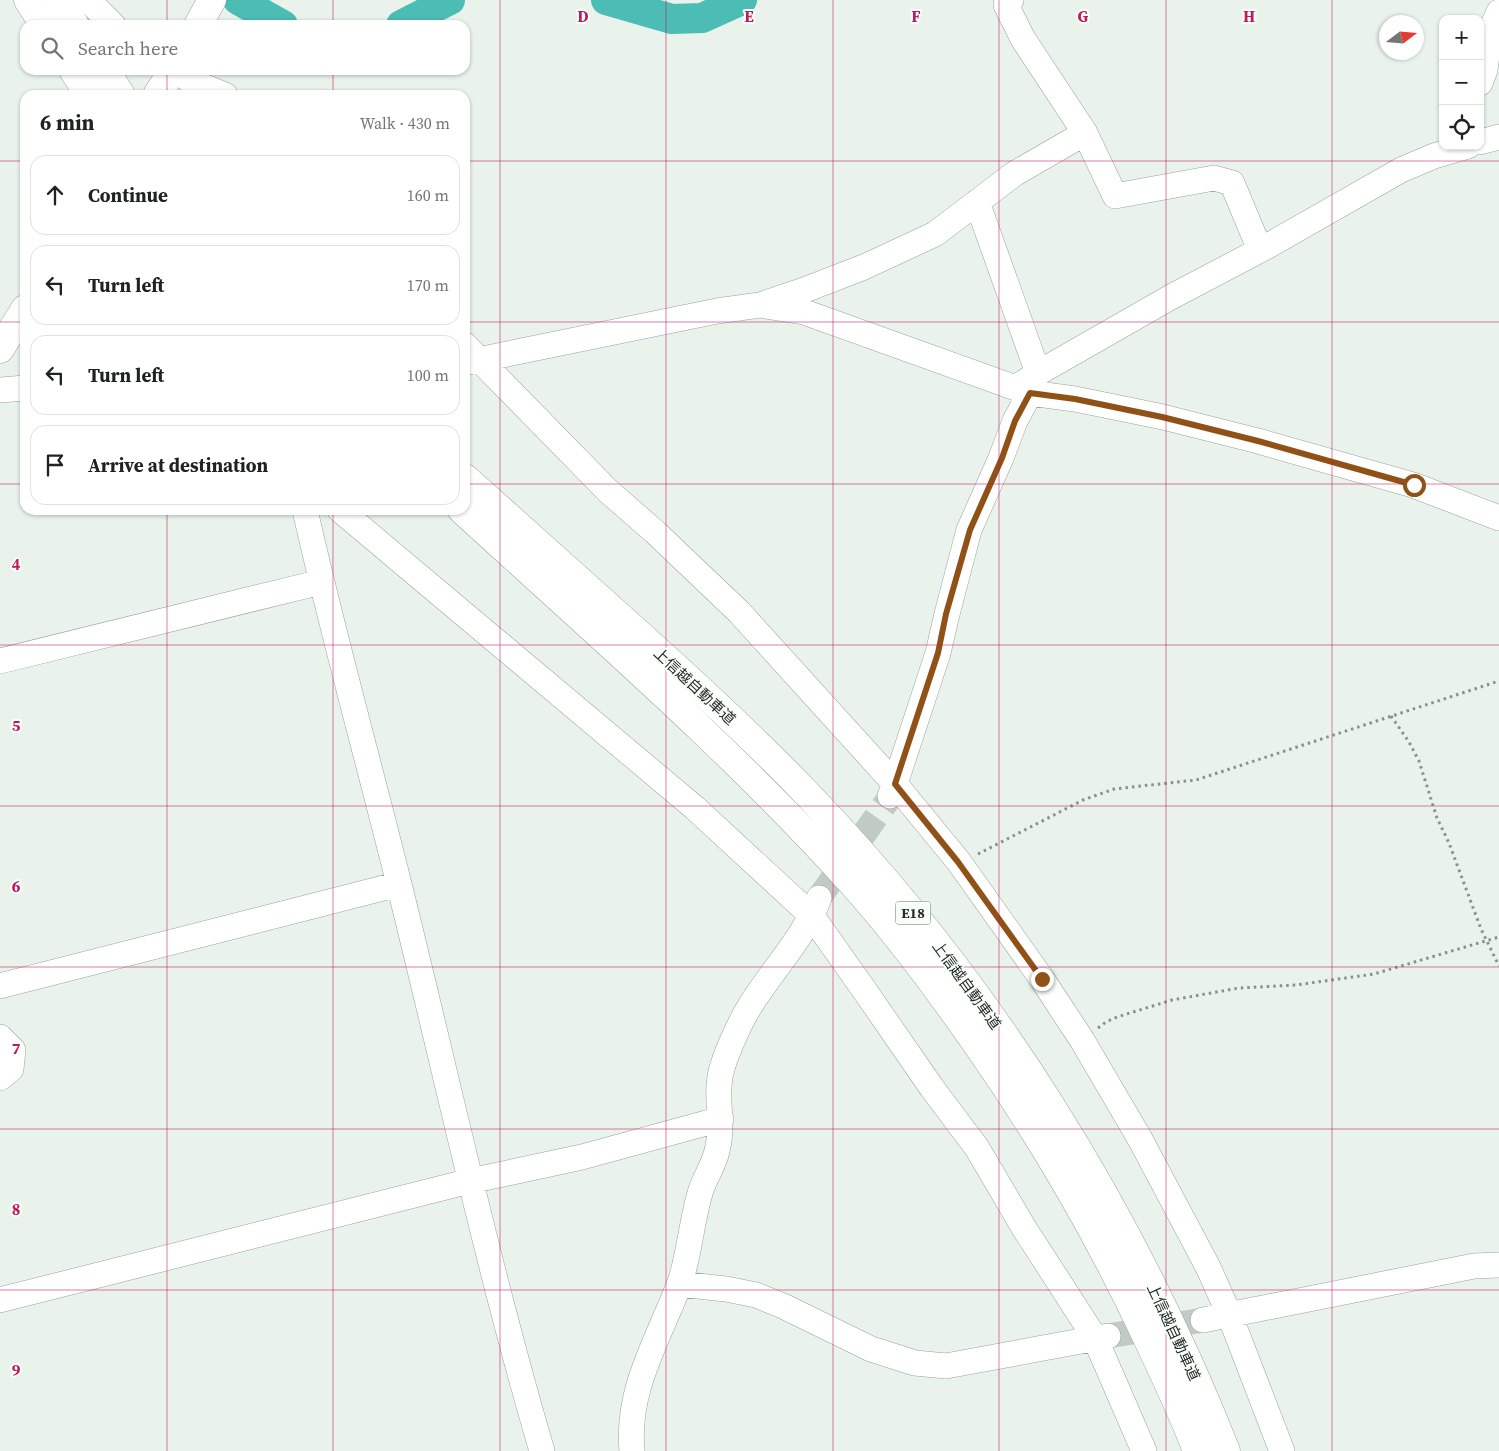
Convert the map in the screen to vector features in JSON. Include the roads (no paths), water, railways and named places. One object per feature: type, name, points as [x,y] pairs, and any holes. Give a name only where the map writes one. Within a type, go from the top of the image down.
[{"type":"main road","points":[[28,0],[41,20]]},
{"type":"main road","points":[[58,0],[72,20]]},
{"type":"main road","points":[[201,20],[212,0]]},
{"type":"main road","points":[[76,75],[86,90]]},
{"type":"main road","points":[[108,75],[119,90]]},
{"type":"main road","points":[[160,90],[171,75]]},
{"type":"main road","points":[[0,349],[20,317]]},
{"type":"main road","name":"上信越自動車道","points":[[470,483],[748,735],[817,804],[925,927],[1024,1064],[1110,1204],[1150,1279],[1184,1350],[1226,1451]]},
{"type":"main road","name":"上信越自動車道","points":[[467,515],[731,759],[854,884],[909,951],[1008,1088],[1090,1224],[1129,1299],[1197,1451]]},
{"type":"street","points":[[88,0],[109,20]]},
{"type":"street","points":[[1011,0],[1006,5],[1023,39],[1085,133],[1115,196],[1214,178],[1232,183],[1260,250]]},
{"type":"street","points":[[1484,73],[1490,32],[1499,12]]},
{"type":"street","points":[[182,75],[213,90]]},
{"type":"street","points":[[470,356],[717,311],[760,305],[864,267],[935,234],[1014,174],[1085,133]]},
{"type":"street","points":[[1484,141],[1499,137]]},
{"type":"street","points":[[1028,384],[1171,297],[1438,151]]},
{"type":"street","points":[[891,792],[938,653],[946,614],[970,530],[1002,458],[1028,384],[977,202]]},
{"type":"street","points":[[760,305],[804,312],[1085,401],[1162,417],[1258,441],[1414,485],[1499,518]]},
{"type":"street","points":[[470,356],[608,491],[655,532],[739,612],[891,792],[958,862],[1042,979],[1082,1040],[1140,1139],[1204,1259],[1230,1316],[1282,1451]]},
{"type":"street","points":[[0,390],[20,388]]},
{"type":"street","points":[[306,515],[321,582],[399,884],[470,1182],[542,1451]]},
{"type":"street","points":[[346,515],[815,907],[867,994],[932,1088],[977,1148],[1024,1228],[1101,1337],[1144,1451]]},
{"type":"street","points":[[0,662],[321,582]]},
{"type":"street","points":[[0,986],[399,884]]},
{"type":"street","points":[[632,1451],[630,1436],[633,1406],[642,1374],[679,1284],[701,1190],[718,1151],[721,1119],[718,1094],[722,1066],[748,1008],[815,907]]},
{"type":"street","points":[[0,1037],[13,1050],[10,1069],[0,1078]]},
{"type":"street","points":[[0,1300],[470,1182],[582,1156],[721,1119]]},
{"type":"street","points":[[1203,1320],[1474,1266],[1499,1265]]},
{"type":"street","points":[[679,1284],[726,1289],[756,1295],[783,1306],[870,1349],[915,1363],[946,1366],[1101,1337]]},
{"type":"waterway","points":[[238,0],[274,20]]},
{"type":"waterway","points":[[411,20],[450,0]]},
{"type":"waterway","points":[[606,0],[672,19],[702,18],[742,0]]},
{"type":"tunnel","points":[[819,898],[888,800]]},
{"type":"tunnel","points":[[1108,1336],[1203,1320]]}]
